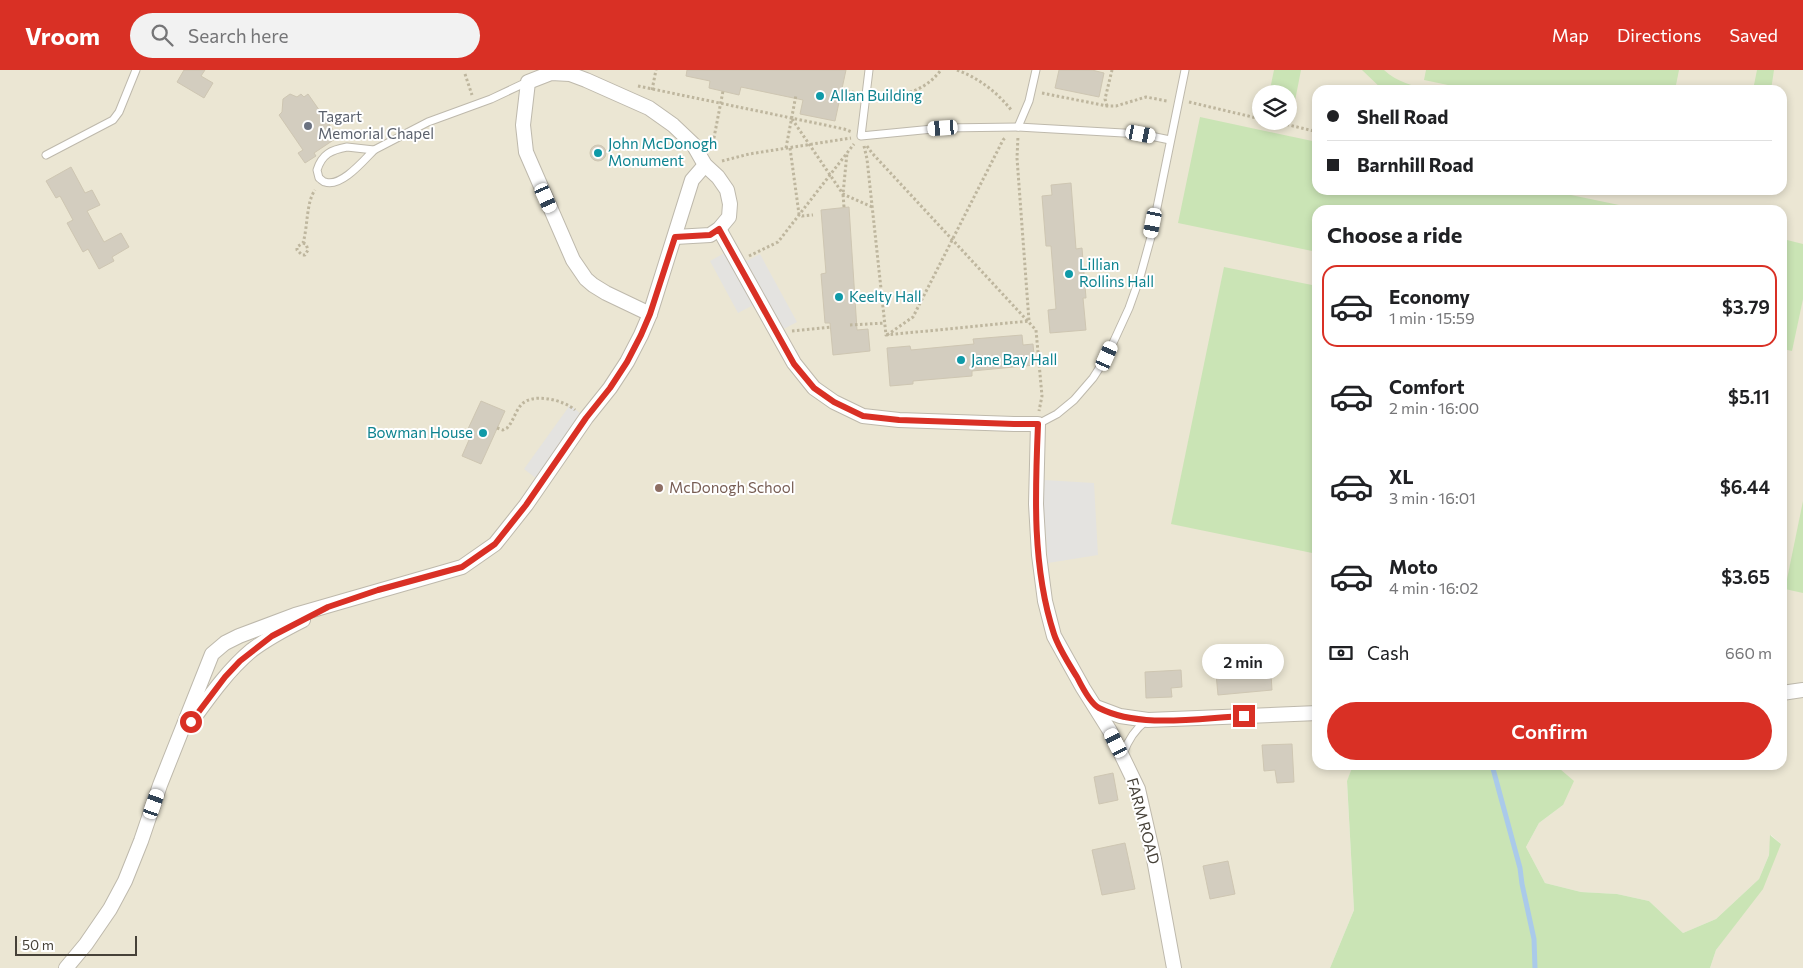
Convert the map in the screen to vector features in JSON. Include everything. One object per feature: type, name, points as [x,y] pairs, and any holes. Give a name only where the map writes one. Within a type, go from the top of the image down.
[{"type":"street","points":[[650,314],[593,285],[586,279],[574,260],[526,152],[523,125],[528,82],[551,73],[570,74],[649,108],[673,125],[693,144],[705,165],[718,177],[727,190],[730,204],[729,217],[719,229],[710,235],[675,237]]},
{"type":"street","points":[[66,968],[86,944],[125,881],[198,686],[212,654],[225,643],[238,636],[295,615],[462,567],[495,544],[520,513],[627,362],[650,314],[692,180],[705,165]]},
{"type":"street","points":[[719,229],[794,364],[814,388],[834,402],[863,416],[899,420],[1038,424]]},
{"type":"street","name":"FARM ROAD","points":[[1038,424],[1036,504],[1039,554],[1045,601],[1054,636],[1123,755],[1138,789],[1154,859],[1174,968]]},
{"type":"street","points":[[181,735],[225,677],[252,651],[272,636],[328,607]]},
{"type":"street","points":[[1787,692],[1803,690]]},
{"type":"street","points":[[1096,707],[1120,716],[1148,720],[1312,713]]},
{"type":"lane","points":[[46,155],[113,120],[119,112],[136,70]]},
{"type":"lane","points":[[869,70],[861,136],[943,128],[1018,127],[1141,134],[1170,140]]},
{"type":"lane","points":[[1018,127],[1031,91],[1036,70]]},
{"type":"lane","points":[[1038,424],[1058,414],[1074,400],[1093,378],[1107,356],[1129,308],[1151,236],[1185,70]]},
{"type":"lane","points":[[374,150],[347,147],[334,150],[325,155],[319,163],[317,170],[319,178],[325,182],[336,183],[345,178],[374,150],[428,122],[528,82]]},
{"type":"lane","points":[[1123,755],[1128,740],[1137,728],[1148,720]]},
{"type":"path","points":[[649,108],[656,70]]},
{"type":"path","points":[[866,95],[900,96],[922,86],[942,70]]},
{"type":"path","points":[[957,70],[992,90],[1012,111],[1018,127],[1017,158],[1028,321]]},
{"type":"path","points":[[1108,106],[1106,99],[1110,70]]},
{"type":"path","points":[[465,74],[476,104]]},
{"type":"path","points":[[636,85],[844,129],[861,136],[872,153],[1036,330],[1042,396],[1038,424]]},
{"type":"path","points":[[705,165],[713,147],[723,91]]},
{"type":"path","points":[[1031,91],[1108,106],[1116,106],[1146,97],[1252,117]]},
{"type":"path","points":[[796,95],[788,148],[799,214]]},
{"type":"path","points":[[792,118],[843,194],[872,207]]},
{"type":"path","points":[[886,335],[913,317],[1003,140],[1018,127]]},
{"type":"path","points":[[1297,127],[1312,131]]},
{"type":"path","points":[[705,165],[749,154],[861,136]]},
{"type":"path","points":[[737,262],[778,242],[861,136]]},
{"type":"path","points":[[861,136],[867,159],[886,335]]},
{"type":"path","points":[[844,207],[843,194],[847,152]]},
{"type":"path","points":[[303,244],[310,198],[322,180]]},
{"type":"path","points":[[799,214],[802,216],[814,215]]},
{"type":"path","points":[[886,335],[1028,321]]},
{"type":"path","points":[[850,326],[885,323]]},
{"type":"path","points":[[776,333],[831,327]]},
{"type":"path","points":[[497,428],[503,430],[507,428],[520,406],[526,400],[532,398],[541,398],[570,405],[586,418]]},
{"type":"shaded area","name":"McDonogh School","points":[[0,70],[1803,70],[1803,968],[1710,968],[1716,950],[1736,923],[1781,844],[1771,835],[1769,855],[1759,879],[1716,919],[1683,933],[1649,901],[1617,894],[1581,892],[1545,883],[1526,847],[1539,823],[1563,805],[1560,770],[1787,770],[1787,205],[1312,205],[1312,770],[1351,770],[1347,782],[1354,910],[1330,968],[0,968]]},
{"type":"shaded area","points":[[730,250],[739,265],[760,254],[797,322],[776,333],[759,302],[738,313],[710,261]]},
{"type":"shaded area","points":[[570,405],[586,418],[541,482],[524,469]]},
{"type":"shaded area","points":[[1044,480],[1094,483],[1098,555],[1048,563],[1043,499]]},
{"type":"green space","points":[[1274,70],[1301,70],[1297,91],[1297,85],[1271,85]]},
{"type":"green space","points":[[1362,70],[1384,70],[1400,81],[1411,85],[1378,85]]},
{"type":"green space","points":[[1426,70],[1679,70],[1676,85],[1448,85],[1424,80]]},
{"type":"green space","points":[[1757,70],[1774,70],[1772,85],[1754,85]]},
{"type":"green space","points":[[1200,117],[1252,128],[1252,130],[1261,130],[1312,141],[1312,195],[1571,195],[1619,205],[1312,205],[1312,251],[1178,223]]},
{"type":"green space","points":[[1787,240],[1803,244],[1803,299],[1792,351],[1787,350]]},
{"type":"green space","points":[[1224,267],[1312,285],[1312,553],[1171,524]]},
{"type":"green space","points":[[1803,501],[1803,593],[1787,589],[1787,579]]},
{"type":"green space","points":[[1351,770],[1561,770],[1574,781],[1563,805],[1539,823],[1526,847],[1545,883],[1581,892],[1617,894],[1649,901],[1683,933],[1716,919],[1759,879],[1769,855],[1770,835],[1781,844],[1763,889],[1716,950],[1710,968],[1330,968],[1354,910],[1347,781]]},
{"type":"building","points":[[184,70],[205,70],[201,76],[213,83],[204,98],[177,82]]},
{"type":"building","name":"Allan Building","points":[[687,70],[846,70],[835,121],[800,114],[803,100],[741,87],[739,95],[709,88],[710,81],[686,76]]},
{"type":"building","points":[[1059,70],[1092,70],[1104,73],[1099,97],[1055,88]]},
{"type":"building","name":"Tagart Memorial Chapel","points":[[290,94],[297,97],[301,94],[304,97],[308,94],[338,137],[314,153],[316,156],[305,163],[298,153],[303,150],[279,115],[282,112],[283,99]]},
{"type":"building","name":"John McDonogh Monument","points":[[598,145],[606,153],[598,161],[590,153]]},
{"type":"building","points":[[71,167],[85,193],[92,190],[100,205],[87,211],[104,242],[121,233],[129,247],[112,257],[114,261],[99,269],[88,249],[83,252],[67,223],[73,220],[60,196],[56,198],[46,181]]},
{"type":"building","name":"Lillian Rollins Hall","points":[[1071,183],[1076,249],[1082,248],[1086,298],[1083,298],[1086,330],[1050,333],[1048,310],[1056,309],[1051,246],[1046,246],[1042,196],[1052,195],[1051,185]]},
{"type":"building","name":"Keelty Hall","points":[[849,207],[857,330],[868,329],[870,351],[833,355],[830,323],[825,323],[821,274],[826,273],[821,210]]},
{"type":"building","name":"Jane Bay Hall","points":[[1022,335],[1023,345],[1033,344],[1035,365],[972,371],[972,376],[913,381],[913,384],[890,386],[887,348],[910,346],[911,350],[974,344],[973,339]]},
{"type":"building","name":"Bowman House","points":[[481,401],[505,411],[481,464],[462,456],[472,433],[467,431]]},
{"type":"building","points":[[1270,659],[1272,690],[1218,695],[1215,663]]},
{"type":"building","points":[[1181,670],[1182,687],[1171,688],[1172,697],[1146,698],[1145,672]]},
{"type":"building","points":[[1292,744],[1294,782],[1277,783],[1275,770],[1264,771],[1262,745]]},
{"type":"building","points":[[1113,773],[1118,800],[1099,804],[1094,777]]},
{"type":"building","points":[[1125,843],[1135,889],[1102,895],[1092,850]]},
{"type":"building","points":[[1228,861],[1235,894],[1210,899],[1203,866]]},
{"type":"waterway","points":[[1493,770],[1520,868],[1534,939],[1535,968]]},
{"type":"place","name":"Allan Building","points":[[820,96]]},
{"type":"place","name":"Tagart Memorial Chapel","points":[[308,126]]},
{"type":"place","name":"John McDonogh Monument","points":[[598,153]]},
{"type":"place","name":"Lillian Rollins Hall","points":[[1069,274]]},
{"type":"place","name":"Keelty Hall","points":[[839,297]]},
{"type":"place","name":"Jane Bay Hall","points":[[961,360]]},
{"type":"place","name":"Bowman House","points":[[483,433]]},
{"type":"place","name":"McDonogh School","points":[[659,488]]},
{"type":"route","points":[[191,722],[210,695],[240,661],[272,636],[328,607],[378,590],[462,567],[495,544],[526,505],[627,362],[650,314],[675,237],[710,235],[719,229],[794,364],[814,388],[834,402],[863,416],[899,420],[1038,424],[1035,487],[1039,554],[1045,601],[1054,636],[1083,688],[1096,707],[1120,716],[1148,720],[1244,716]]}]
